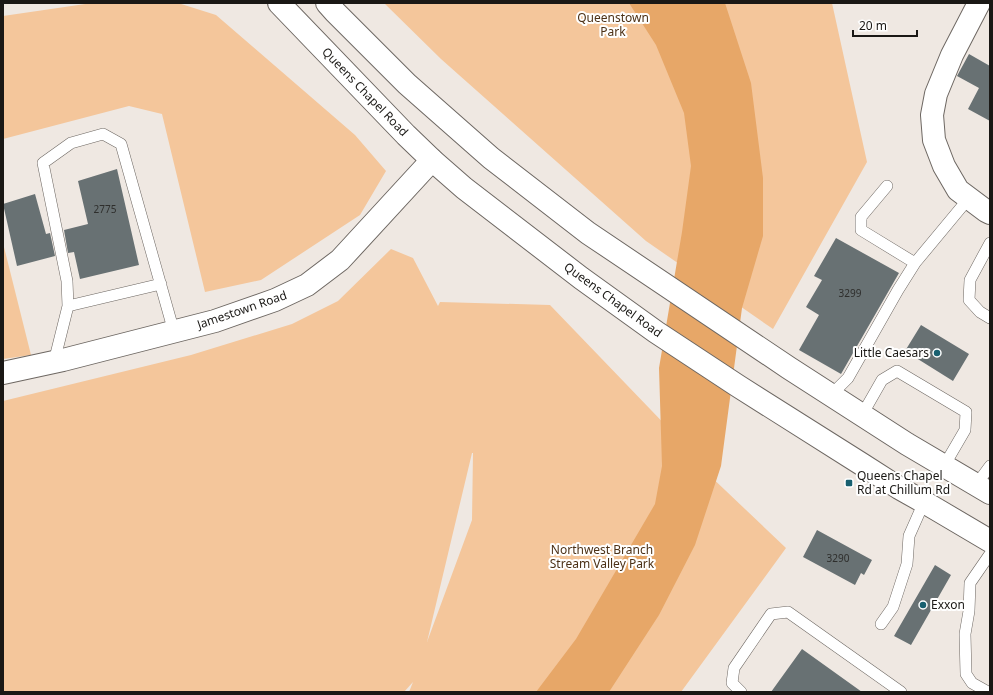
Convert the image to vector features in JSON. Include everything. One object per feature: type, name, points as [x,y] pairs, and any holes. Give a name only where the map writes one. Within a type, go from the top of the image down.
[{"type":"main road","name":"Queens Chapel Road","points":[[279,3],[432,160],[464,188],[581,278],[656,332],[738,386],[899,488],[990,541]]},
{"type":"main road","points":[[327,3],[407,84],[491,158],[588,233],[670,289],[906,444],[983,489]]},
{"type":"main road","points":[[979,3],[952,55],[936,94],[932,115],[934,140],[944,166],[958,190],[990,213]]},
{"type":"main road","name":"Jamestown Road","points":[[3,373],[54,362],[215,321],[275,300],[307,285],[340,260],[432,160]]},
{"type":"lane","points":[[54,362],[68,306],[68,280],[43,162],[71,143],[103,134],[121,144],[174,332]]},
{"type":"lane","points":[[887,186],[861,218],[861,230],[915,263]]},
{"type":"lane","points":[[831,395],[848,378],[915,263],[969,198]]},
{"type":"lane","points":[[990,243],[970,280],[969,300],[980,312],[990,318]]},
{"type":"lane","points":[[68,306],[161,284]]},
{"type":"lane","points":[[862,415],[882,380],[897,371],[966,412],[965,430],[944,466]]},
{"type":"lane","points":[[983,489],[990,466]]},
{"type":"lane","points":[[881,624],[895,600],[907,564],[909,536],[924,502]]},
{"type":"lane","points":[[988,692],[972,683],[966,674],[965,634],[969,610],[970,583],[990,554]]},
{"type":"lane","points":[[741,692],[732,683],[734,668],[771,614],[788,612],[901,692]]},
{"type":"green space","points":[[92,3],[178,3],[216,15],[355,135],[386,171],[360,215],[261,280],[205,292],[162,114],[129,106],[3,139],[3,16]]},
{"type":"green space","name":"Queenstown Park","points":[[384,3],[832,3],[867,162],[773,329],[646,241],[441,59]]},
{"type":"green space","points":[[3,243],[31,355],[3,359]]},
{"type":"green space","name":"Northwest Branch Stream Valley Park","points":[[391,249],[413,258],[438,306],[440,302],[550,305],[701,462],[705,471],[786,548],[681,692],[409,692],[413,682],[404,692],[3,692],[3,401],[191,355],[292,324],[338,301]],"holes":[[[473,453],[472,520],[427,642]]]},
{"type":"shaded area","points":[[629,3],[725,3],[751,83],[763,178],[763,236],[742,308],[721,466],[695,545],[659,615],[609,692],[536,692],[576,639],[655,504],[662,466],[659,368],[682,232],[691,166],[684,113],[656,45]]},
{"type":"building","points":[[969,54],[990,66],[990,121],[968,109],[979,88],[957,76]]},
{"type":"building","points":[[117,169],[139,265],[80,279],[74,252],[68,253],[64,230],[88,224],[78,181]]},
{"type":"building","points":[[35,194],[46,234],[50,233],[55,256],[17,266],[3,204]]},
{"type":"building","points":[[836,238],[899,273],[841,374],[799,350],[819,315],[806,307],[822,280],[814,276]]},
{"type":"building","name":"Little Caesars","points":[[921,325],[969,354],[953,381],[905,351]]},
{"type":"building","points":[[817,530],[872,560],[864,575],[861,573],[855,585],[803,557]]},
{"type":"building","name":"Exxon","points":[[935,565],[951,575],[911,645],[894,636]]},
{"type":"building","points":[[802,649],[862,692],[771,692]]},
{"type":"place","name":"Little Caesars","points":[[937,353]]},
{"type":"place","name":"Queens Chapel Rd at Chillum Rd","points":[[849,483]]},
{"type":"place","name":"Exxon","points":[[923,605]]}]
